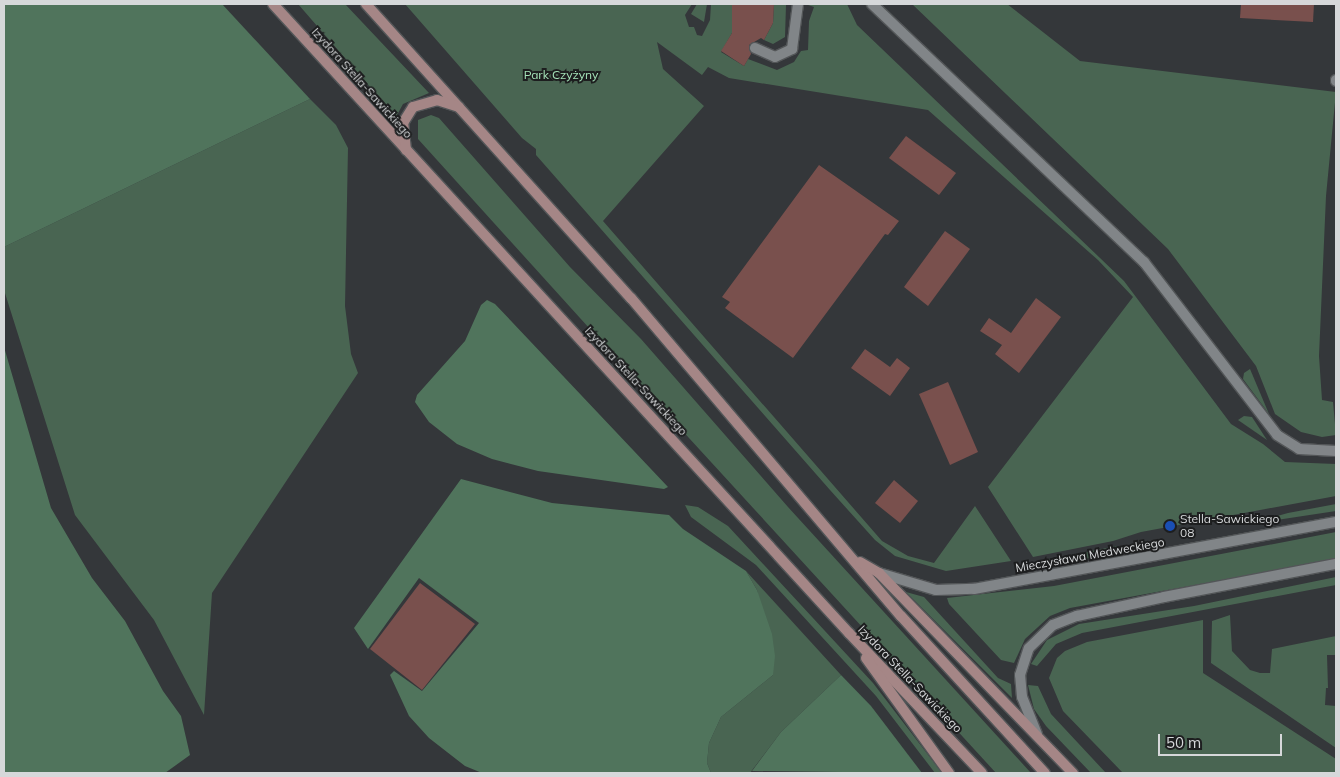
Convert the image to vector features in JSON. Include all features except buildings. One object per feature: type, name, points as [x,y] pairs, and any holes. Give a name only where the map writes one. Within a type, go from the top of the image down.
[{"type":"main road","name":"Izydora Stella-Sawickiego","points":[[273,4],[849,633],[982,773]]},
{"type":"main road","points":[[366,4],[462,108],[631,298],[901,616],[1045,773]]},
{"type":"main road","points":[[407,151],[403,123],[413,106],[436,100],[462,108]]},
{"type":"main road","points":[[852,558],[879,573],[1073,773]]},
{"type":"main road","points":[[849,633],[949,773]]},
{"type":"street","points":[[755,48],[775,57],[792,49],[798,4]]},
{"type":"street","points":[[872,4],[1144,262],[1277,435],[1299,449],[1336,451]]},
{"type":"street","name":"Mieczysława Medweckiego","points":[[879,573],[936,590],[974,589],[1336,522]]},
{"type":"street","points":[[1039,738],[1022,697],[1020,675],[1028,648],[1053,625],[1077,616],[1164,597],[1336,564]]},
{"type":"green space","points":[[4,4],[222,4],[310,99],[4,247]]},
{"type":"green space","points":[[298,4],[345,4],[429,93],[403,104],[396,117]]},
{"type":"green space","name":"Park Czyżyny","points":[[405,4],[692,4],[685,15],[689,27],[694,27],[697,35],[702,36],[710,20],[711,4],[733,4],[732,33],[721,52],[744,66],[748,59],[777,70],[794,62],[801,51],[808,50],[809,21],[814,7],[805,4],[847,4],[857,25],[1124,281],[1231,424],[1263,444],[1285,462],[1336,464],[1336,496],[1141,532],[1113,541],[1033,557],[988,487],[1133,297],[1098,260],[928,110],[729,78],[708,67],[702,75],[657,42],[663,69],[704,106],[603,221],[882,541],[908,556],[934,563],[975,506],[1011,561],[946,571],[895,556],[875,540],[830,490],[536,155],[536,149],[522,138]]},
{"type":"green space","points":[[697,4],[707,4],[704,22],[691,14]]},
{"type":"green space","points":[[774,4],[786,5],[785,37],[773,44],[764,40],[773,23]]},
{"type":"green space","points":[[912,4],[1007,4],[1080,61],[1336,92],[1326,196],[1319,356],[1322,400],[1333,402],[1336,435],[1322,437],[1301,432],[1275,414],[1256,366],[1168,249]]},
{"type":"green space","points":[[310,99],[336,125],[348,148],[345,306],[351,354],[358,373],[212,593],[204,715],[154,620],[75,515],[4,290],[4,247]]},
{"type":"green space","points":[[431,115],[439,118],[570,267],[641,339],[788,507],[1031,773],[996,773],[656,402],[418,139],[418,120]]},
{"type":"green space","points":[[487,300],[495,304],[668,487],[664,489],[538,471],[492,459],[457,444],[429,422],[415,402],[417,395],[465,341],[481,305]]},
{"type":"green space","points":[[4,347],[51,508],[92,578],[125,621],[163,691],[181,716],[190,755],[165,773],[4,773]]},
{"type":"green space","points":[[1250,369],[1269,414],[1243,379],[1244,373]]},
{"type":"green space","points":[[1244,416],[1252,417],[1267,440],[1238,420]]},
{"type":"green space","points":[[461,479],[552,503],[669,515],[683,529],[746,571],[757,590],[772,634],[775,656],[773,675],[721,717],[709,743],[707,763],[711,773],[482,773],[465,766],[429,738],[409,716],[390,675],[394,671],[422,691],[479,623],[419,578],[368,649],[354,628]]},
{"type":"green space","points":[[1336,504],[1336,511],[1244,525],[1288,513]]},
{"type":"green space","points":[[685,505],[698,507],[728,526],[873,683],[942,773],[935,773],[876,696],[756,565],[691,517]]},
{"type":"green space","points":[[1336,532],[1336,559],[1070,608],[1050,616],[1025,639],[1014,663],[1001,660],[949,604],[947,598],[1054,586]]},
{"type":"green space","points":[[1117,546],[1117,550],[1095,557],[1041,567],[1035,562]]},
{"type":"green space","points":[[746,571],[841,675],[781,732],[750,773],[711,773],[707,763],[709,743],[721,717],[773,675],[757,590]]},
{"type":"green space","points":[[1336,577],[1336,585],[1082,633],[1056,644],[1037,666],[1031,664],[1047,640],[1079,624],[1194,606]]},
{"type":"green space","points":[[906,592],[924,597],[998,678],[1011,684],[1012,698]]},
{"type":"green space","points":[[1230,615],[1232,651],[1250,670],[1260,673],[1270,673],[1272,649],[1336,636],[1336,655],[1327,655],[1328,688],[1326,688],[1325,705],[1336,706],[1336,748],[1211,663],[1212,621]]},
{"type":"green space","points":[[1203,620],[1203,673],[1336,759],[1336,773],[1123,773],[1063,711],[1049,678],[1057,658],[1065,651],[1087,642]]},
{"type":"green space","points":[[841,675],[871,706],[922,773],[752,771],[781,732]]},
{"type":"green space","points":[[1028,685],[1038,686],[1051,714],[1106,773],[1091,773],[1046,726],[1034,709]]},
{"type":"place","name":"Stella-Sawickiego 08","points":[[1170,526]]}]
